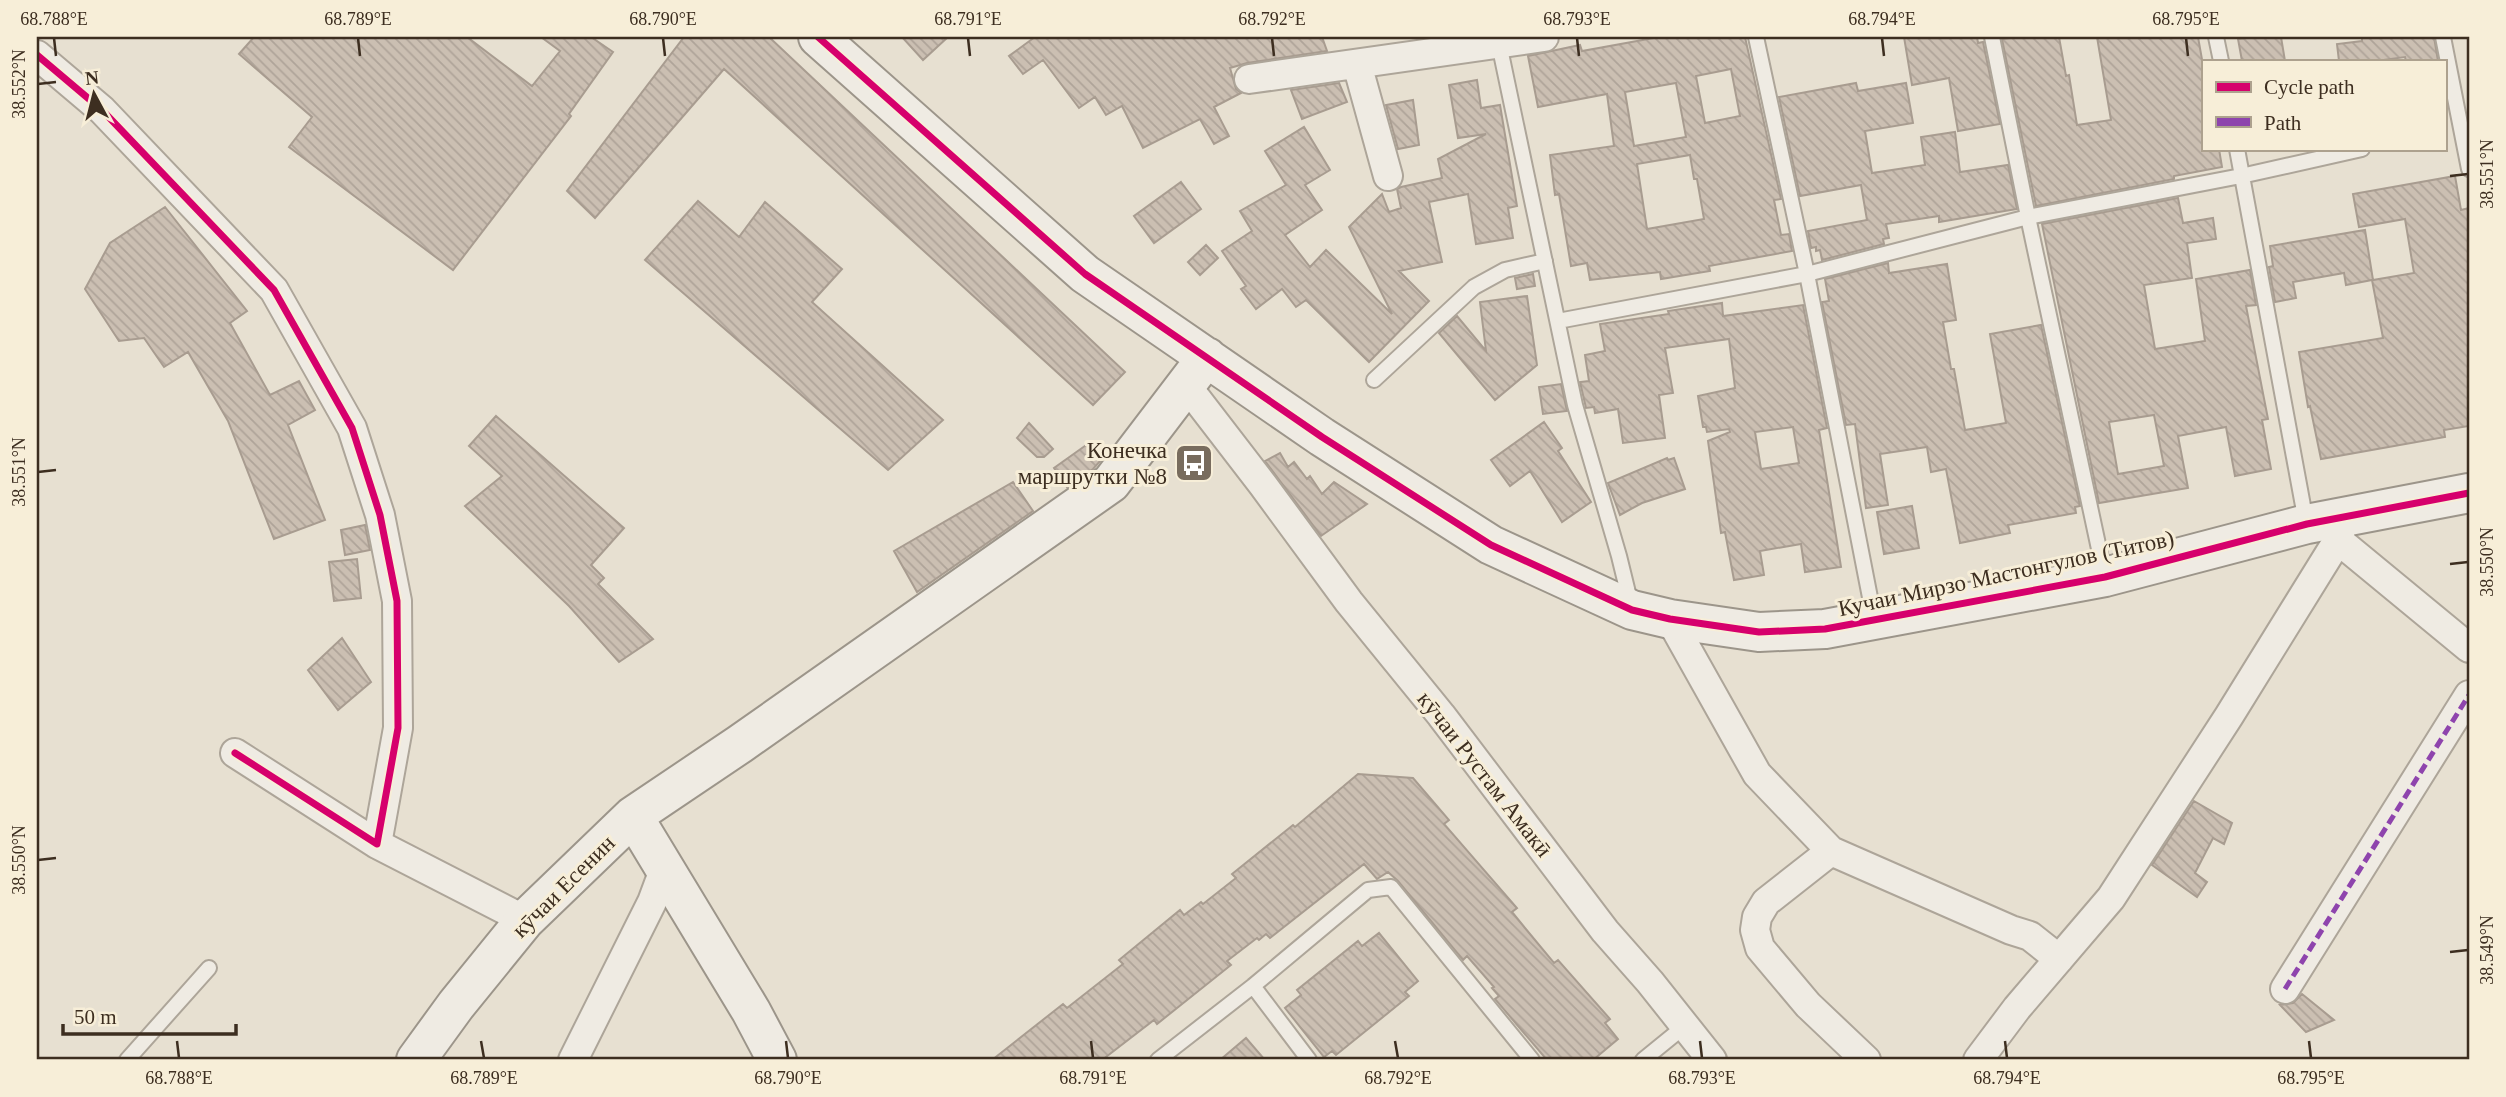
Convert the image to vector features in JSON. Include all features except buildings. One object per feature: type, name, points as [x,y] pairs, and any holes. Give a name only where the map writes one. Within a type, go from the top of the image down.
[{"type":"street","points":[[1249,79],[1498,41],[1544,37]]},
{"type":"street","name":"Кучаи Мирзо Мастонгулов (Титов)","points":[[826,39],[1196,371],[1332,444],[1491,545],[1632,610],[1670,619],[1759,632],[1825,629],[2105,578],[2330,528],[2469,493]]},
{"type":"street","points":[[37,55],[102,110],[274,290],[352,428],[380,515],[397,601],[398,728],[377,844]]},
{"type":"street","points":[[1357,64],[1388,176]]},
{"type":"street","name":"кӯчаи Рустам Амакӣ","points":[[1196,371],[1263,485],[1349,602],[1449,726],[1605,931],[1712,1060]]},
{"type":"street","name":"кӯчаи Есенин","points":[[416,1060],[456,1005],[525,920],[633,816],[1111,483],[1196,371]]},
{"type":"street","points":[[1978,1060],[2017,1008],[2111,898],[2230,716],[2330,528],[2469,648]]},
{"type":"street","points":[[1670,619],[1757,774],[1831,851],[2030,936],[2059,959]]},
{"type":"street","points":[[2285,989],[2469,695]]},
{"type":"street","points":[[235,753],[377,844],[525,920]]},
{"type":"street","points":[[633,816],[751,1011],[777,1060]]},
{"type":"street","points":[[1831,851],[1766,902],[1757,917],[1755,930],[1760,948],[1808,1005],[1866,1060]]},
{"type":"street","points":[[573,1060],[652,902],[665,867]]},
{"type":"lane","points":[[1756,37],[1807,274],[1875,621]]},
{"type":"lane","points":[[1992,37],[2105,578]]},
{"type":"lane","points":[[2216,37],[2221,60]]},
{"type":"lane","points":[[2443,37],[2465,126],[2469,169]]},
{"type":"lane","points":[[1498,41],[1575,405],[1632,610]]},
{"type":"lane","points":[[2446,130],[2465,126]]},
{"type":"lane","points":[[2236,150],[2330,528]]},
{"type":"lane","points":[[1558,321],[1807,274],[2028,217],[2241,176],[2358,150]]},
{"type":"lane","points":[[1374,380],[1474,287],[1517,266],[1545,261]]},
{"type":"lane","points":[[1158,1060],[1253,986],[1368,890],[1391,887],[1532,1060]]},
{"type":"lane","points":[[127,1060],[209,968]]},
{"type":"lane","points":[[1253,986],[1309,1060]]},
{"type":"lane","points":[[1643,1060],[1686,1026]]},
{"type":"marked path","points":[[2285,989],[2469,695]]},
{"type":"cycle path","points":[[818,37],[1085,274],[1322,437],[1491,545],[1632,610],[1670,619],[1759,632],[1825,629],[2105,577],[2307,524],[2469,493]]},
{"type":"cycle path","points":[[37,55],[102,110],[274,290],[352,428],[380,515],[397,601],[398,728],[377,844],[235,753]]},
{"type":"place","name":"Конечка маршрутки №8","points":[[1194,463]]}]
